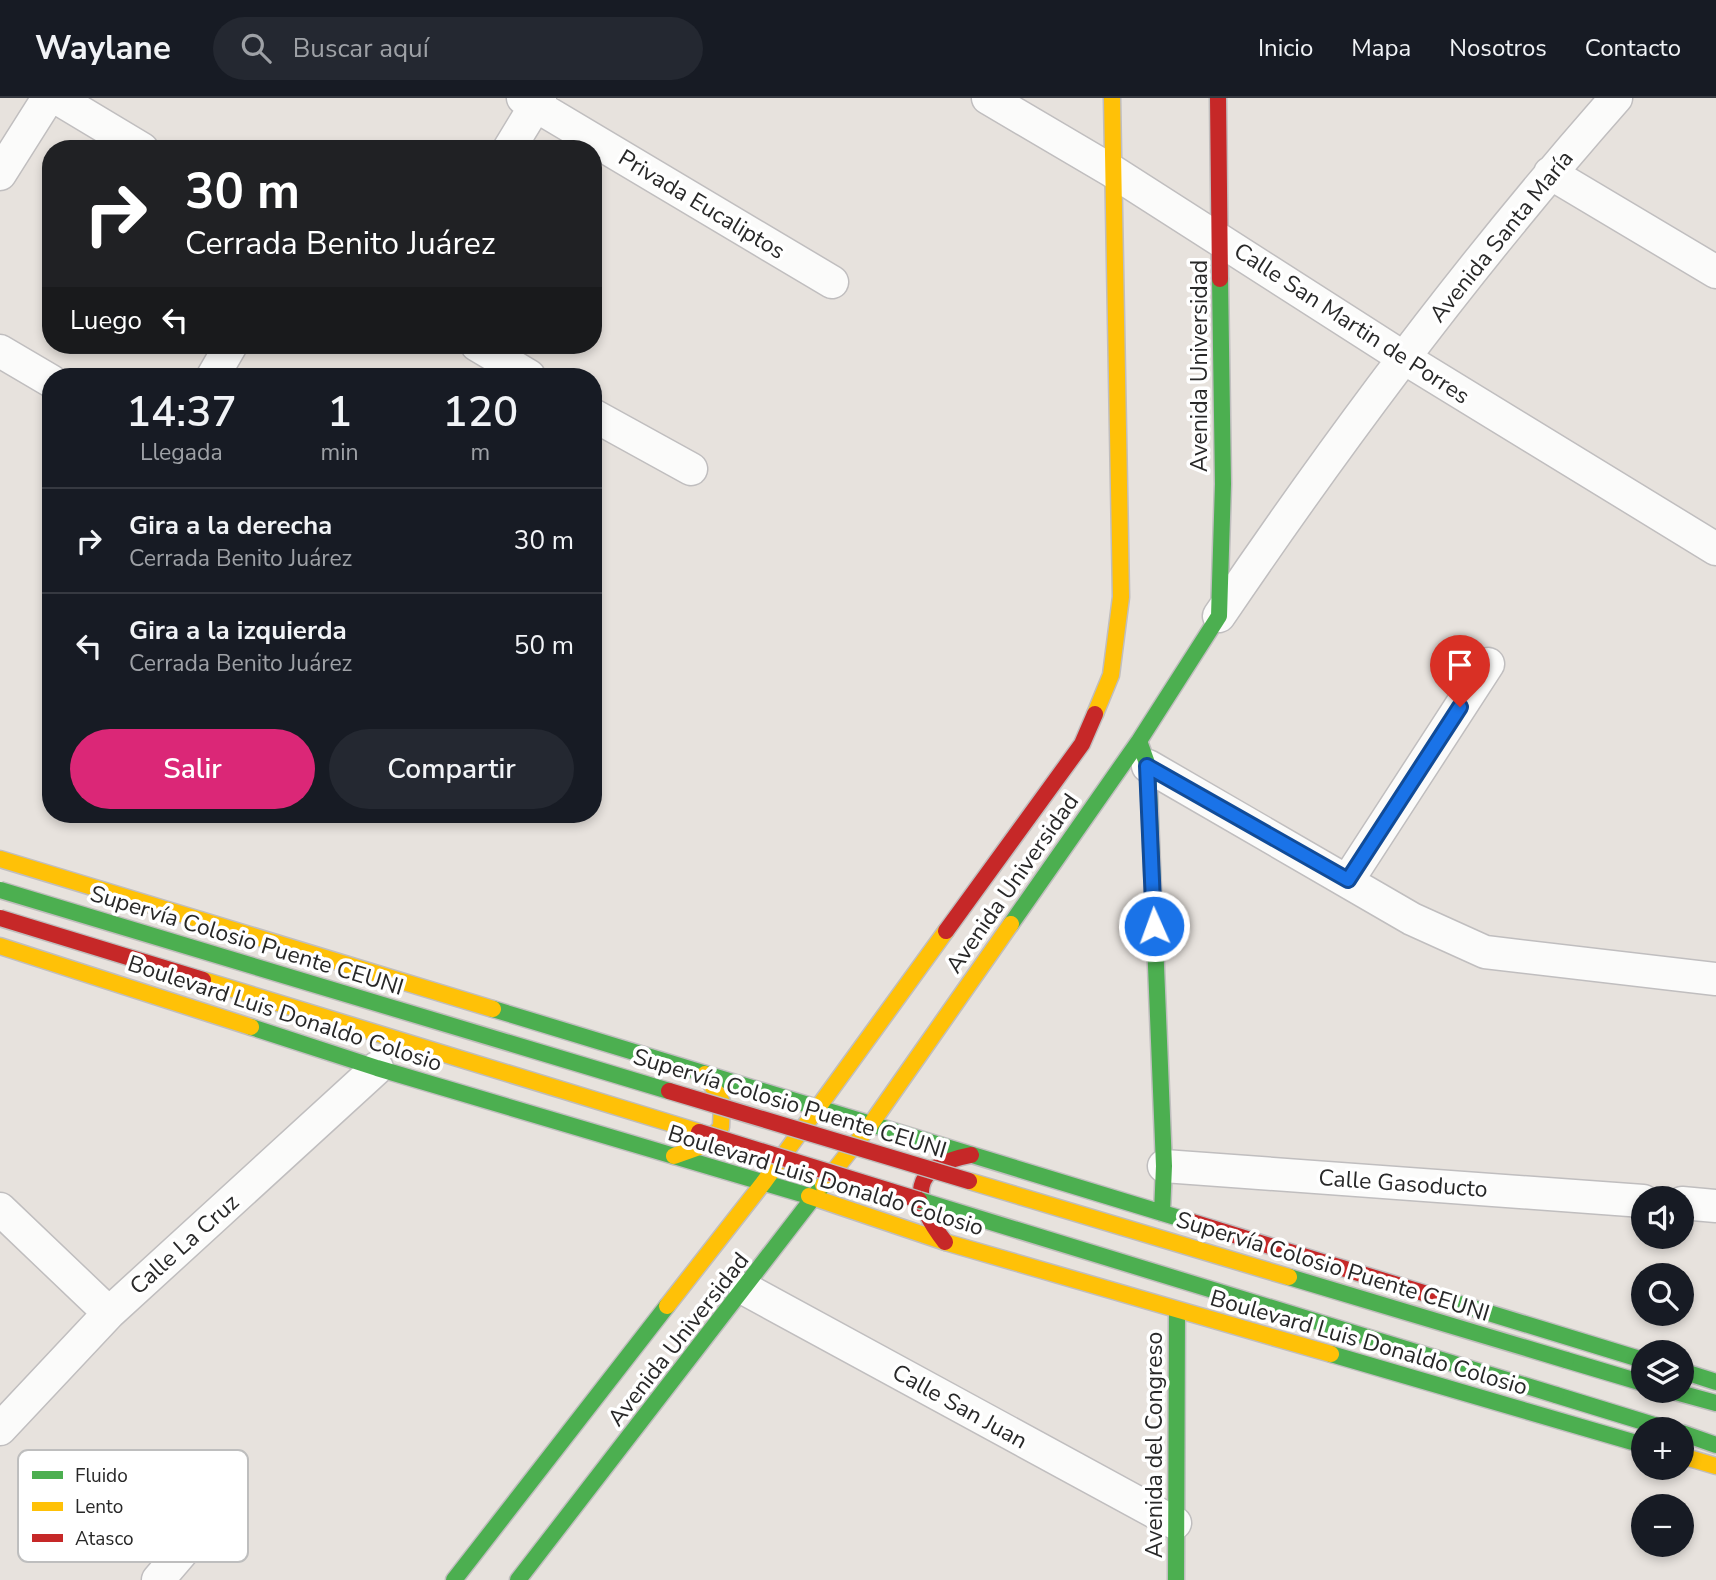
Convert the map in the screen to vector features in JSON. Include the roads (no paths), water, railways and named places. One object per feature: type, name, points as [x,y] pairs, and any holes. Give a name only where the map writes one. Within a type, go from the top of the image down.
[{"type":"main road","name":"Avenida Universidad","points":[[454,1580],[764,1182],[1082,744],[1111,675],[1121,597],[1112,98]]},
{"type":"main road","name":"Avenida Universidad","points":[[517,1580],[816,1198],[1143,753],[1219,616],[1223,484],[1218,98]]},
{"type":"main road","points":[[1143,753],[1164,1166],[1162,1213]]},
{"type":"main road","points":[[0,859],[1631,1356]]},
{"type":"main road","name":"Supervía Colosio Puente CEUNI","points":[[0,890],[1631,1379]]},
{"type":"main road","points":[[0,918],[1631,1418]]},
{"type":"main road","name":"Boulevard Luis Donaldo Colosio","points":[[0,946],[377,1068],[764,1182],[945,1242],[1631,1442]]},
{"type":"main road","points":[[674,1156],[701,1149],[720,1132],[725,1116],[724,1101],[705,1074]]},
{"type":"main road","points":[[945,1242],[929,1223],[920,1206],[918,1191],[924,1174],[933,1165],[947,1158],[971,1155]]},
{"type":"main road","name":"Avenida del Congreso","points":[[1176,1580],[1177,1310]]},
{"type":"main road","points":[[1694,1375],[1716,1382]]},
{"type":"main road","points":[[1694,1397],[1716,1403]]},
{"type":"main road","points":[[1694,1437],[1716,1445]]},
{"type":"main road","points":[[1694,1460],[1716,1466]]},
{"type":"street","points":[[0,174],[48,98]]},
{"type":"street","points":[[57,98],[127,140]]},
{"type":"street","name":"Calle San Martin de Porres","points":[[988,98],[1112,171],[1404,358],[1716,549]]},
{"type":"street","name":"Avenida Santa María","points":[[1219,616],[1297,501],[1404,358],[1550,173],[1616,98]]},
{"type":"street","points":[[514,140],[533,101]]},
{"type":"street","name":"Privada Eucaliptos","points":[[533,101],[597,140]]},
{"type":"street","name":"Privada Eucaliptos","points":[[602,143],[832,282]]},
{"type":"street","points":[[1550,173],[1716,272]]},
{"type":"street","points":[[0,351],[42,376]]},
{"type":"street","points":[[492,354],[516,368]]},
{"type":"street","points":[[602,420],[691,469]]},
{"type":"street","points":[[1348,880],[1488,664]]},
{"type":"street","points":[[1143,753],[1412,919],[1485,952],[1716,979]]},
{"type":"street","name":"Calle La Cruz","points":[[0,1429],[109,1313],[377,1068]]},
{"type":"street","name":"Calle Gasoducto","points":[[1164,1166],[1631,1199]]},
{"type":"street","points":[[1694,1204],[1716,1206]]},
{"type":"street","points":[[0,1209],[109,1313]]},
{"type":"street","name":"Calle San Juan","points":[[745,1289],[1175,1523]]},
{"type":"street","points":[[158,1580],[173,1562]]}]
